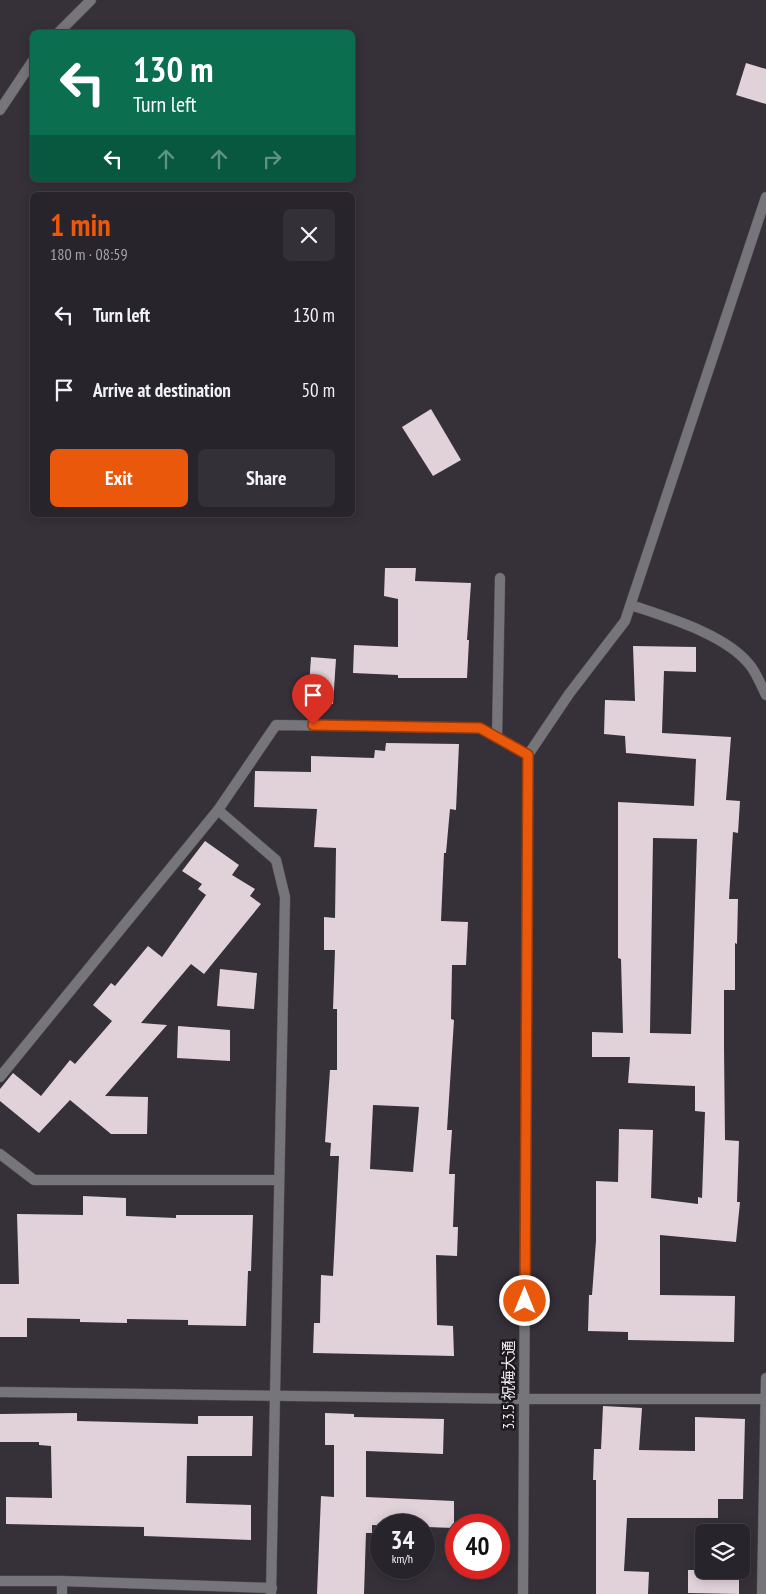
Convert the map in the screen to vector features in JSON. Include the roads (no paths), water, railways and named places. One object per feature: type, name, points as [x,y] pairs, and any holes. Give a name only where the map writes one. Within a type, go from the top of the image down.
[{"type":"street","points":[[61,30],[91,0]]},
{"type":"street","points":[[0,110],[30,65]]},
{"type":"street","points":[[0,1077],[218,810],[276,725],[480,728],[528,755],[568,694],[625,621],[766,197]]},
{"type":"street","points":[[497,738],[500,578]]},
{"type":"street","points":[[631,605],[683,623],[721,642],[748,663],[766,695]]},
{"type":"street","name":"3.3.5 祝梅大通","points":[[523,1594],[528,755]]},
{"type":"street","points":[[0,1581],[62,1581],[272,1591],[285,897],[276,860],[218,810]]},
{"type":"street","points":[[0,1154],[34,1180],[280,1180]]},
{"type":"street","points":[[762,1594],[766,1378]]},
{"type":"street","points":[[0,1392],[766,1399]]},
{"type":"street","points":[[62,1581],[62,1594]]}]
